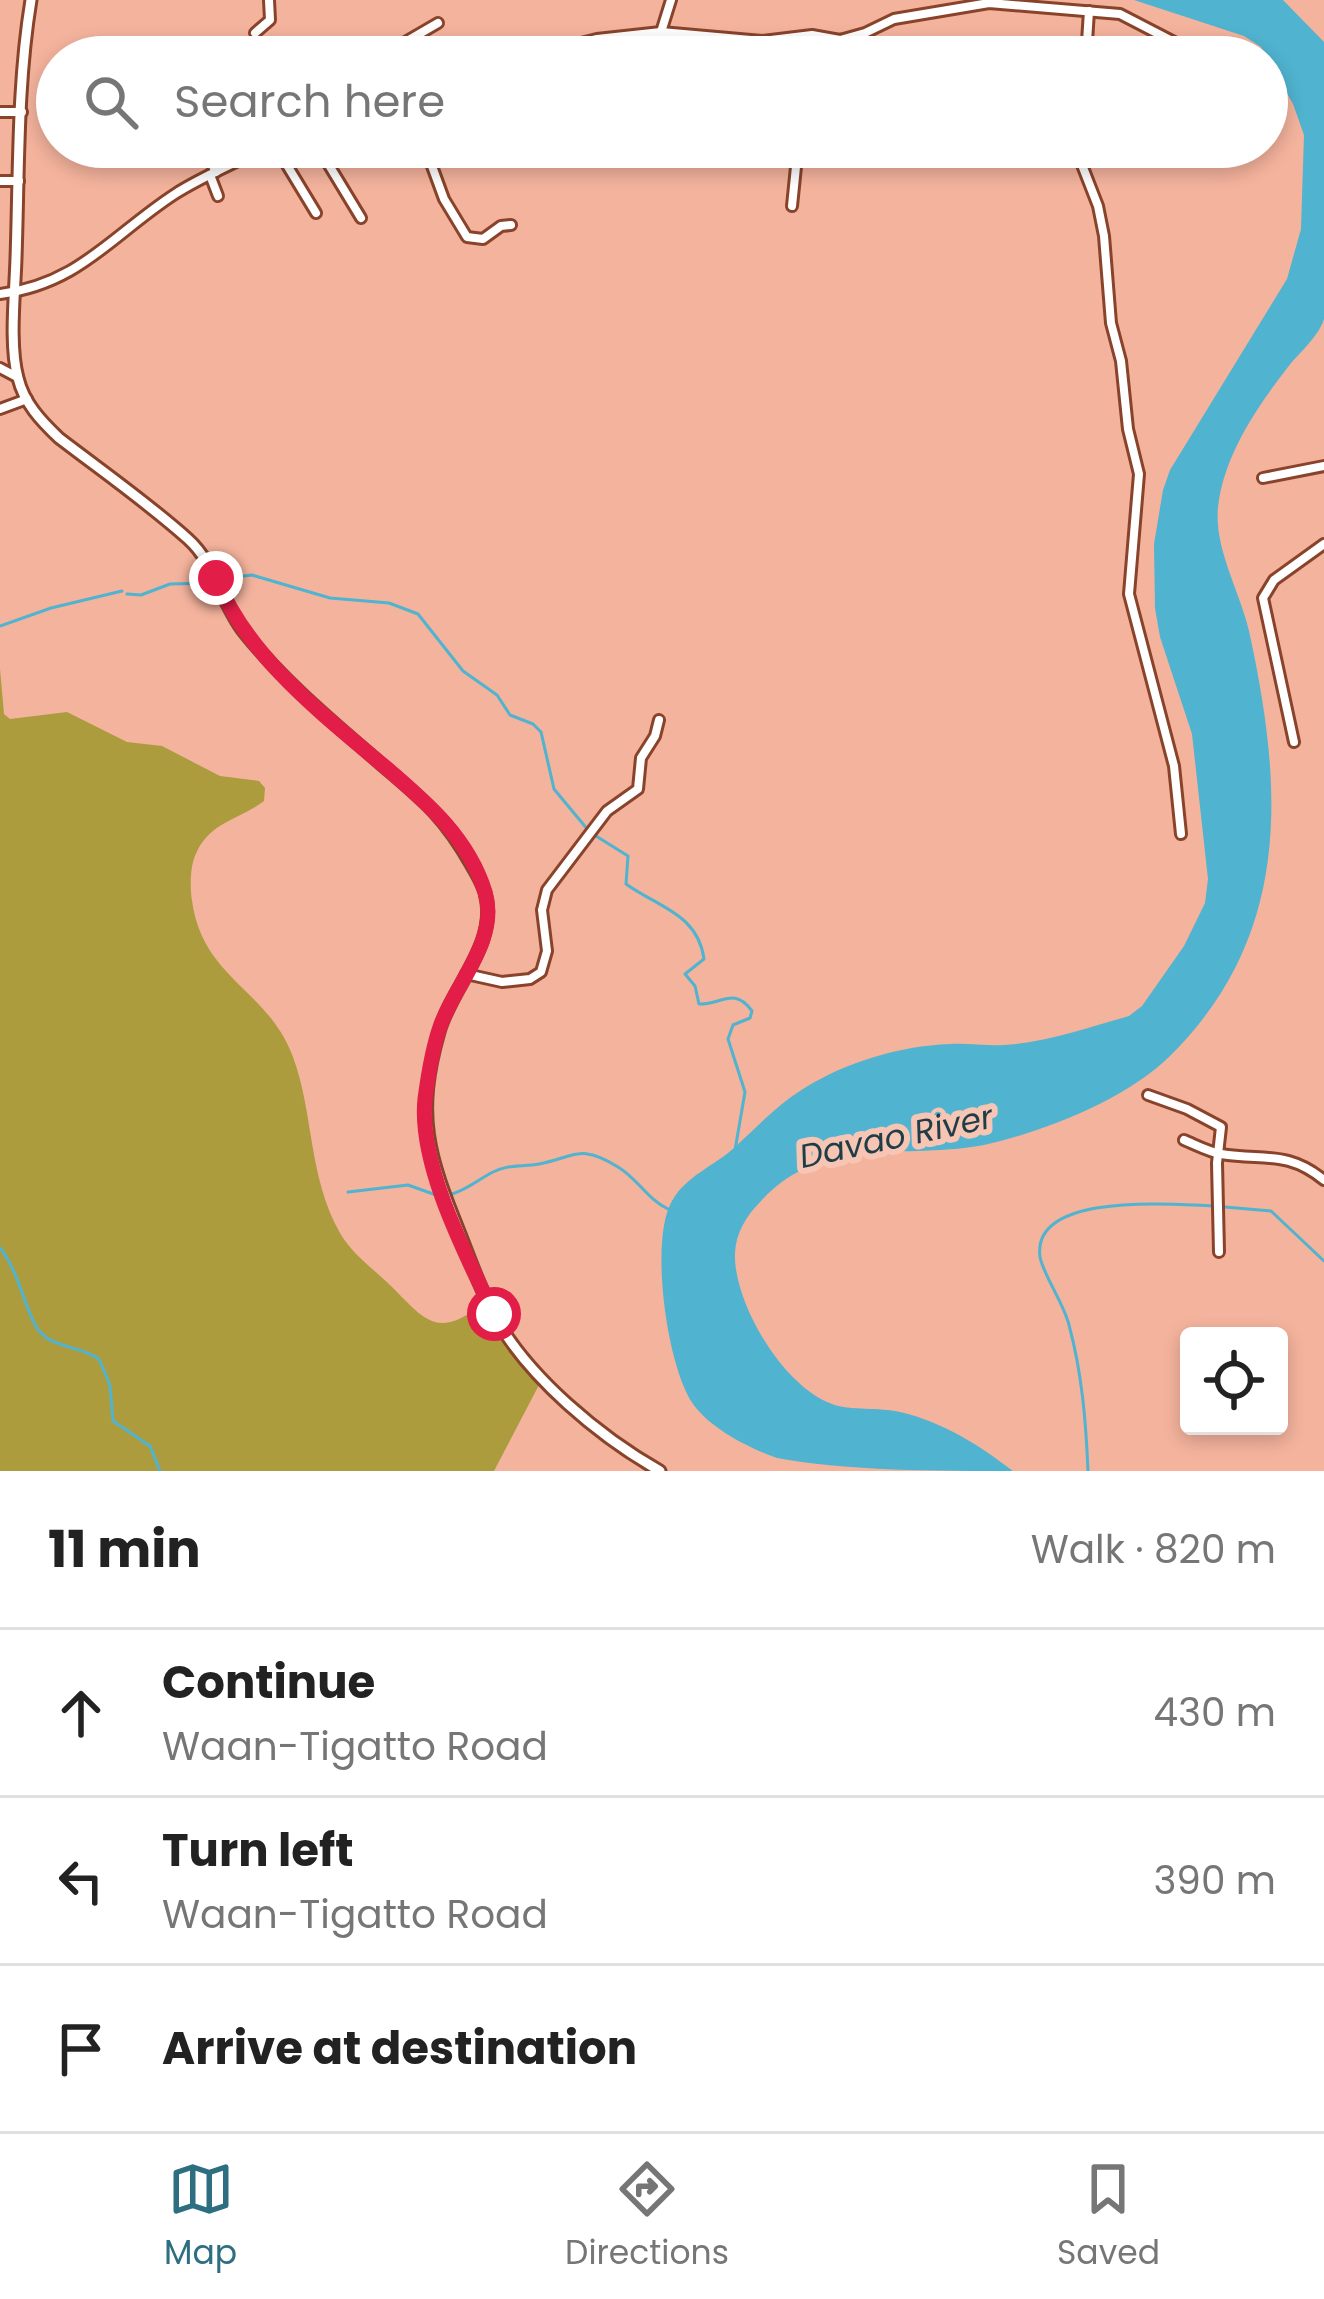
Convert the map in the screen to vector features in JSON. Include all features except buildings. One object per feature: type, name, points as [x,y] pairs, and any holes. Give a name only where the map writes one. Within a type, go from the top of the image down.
[{"type":"street","points":[[31,0],[19,181],[17,376],[39,419],[59,438],[192,542],[241,629],[259,649],[442,817],[487,897],[487,924],[439,1028],[425,1102],[428,1146],[442,1191],[494,1314],[514,1345],[578,1412],[616,1444],[660,1471]]},
{"type":"street","points":[[255,33],[270,20],[269,0]]},
{"type":"street","points":[[661,32],[671,0]]},
{"type":"street","points":[[856,36],[894,19],[989,2],[1136,20],[1159,36]]},
{"type":"street","points":[[1087,36],[1089,11]]},
{"type":"street","points":[[420,36],[438,23]]},
{"type":"street","points":[[630,36],[661,32],[711,36]]},
{"type":"street","points":[[0,112],[22,112]]},
{"type":"street","points":[[211,168],[218,196]]},
{"type":"street","points":[[0,294],[60,278],[152,210],[225,168]]},
{"type":"street","points":[[289,168],[316,213]]},
{"type":"street","points":[[331,168],[361,218]]},
{"type":"street","points":[[433,168],[467,237],[483,239],[511,225]]},
{"type":"street","points":[[792,206],[797,168]]},
{"type":"street","points":[[1083,168],[1104,236],[1111,322],[1139,474],[1130,595],[1174,766],[1181,834]]},
{"type":"street","points":[[0,181],[19,181]]},
{"type":"street","points":[[0,368],[17,376]]},
{"type":"street","points":[[0,409],[27,399]]},
{"type":"street","points":[[1263,478],[1324,466]]},
{"type":"street","points":[[1294,742],[1264,598],[1274,580],[1324,544]]},
{"type":"street","points":[[466,974],[502,982],[530,979],[541,972],[547,951],[542,910],[547,890],[607,811],[638,789],[640,758],[656,736],[659,720]]},
{"type":"street","points":[[1148,1095],[1218,1125],[1222,1134],[1218,1154],[1220,1252]]},
{"type":"street","points":[[1184,1140],[1218,1154],[1279,1157],[1324,1180]]},
{"type":"shaded area","points":[[0,669],[4,714],[10,719],[67,712],[127,742],[162,746],[220,776],[259,781],[265,788],[264,801],[216,829],[195,856],[191,890],[198,927],[222,967],[282,1034],[293,1057],[322,1189],[346,1242],[426,1318],[454,1321],[480,1306],[540,1383],[494,1471],[0,1471]]},
{"type":"water","name":"Davao River","points":[[1134,0],[1283,0],[1324,42],[1324,319],[1244,433],[1227,469],[1218,507],[1224,554],[1249,631],[1268,746],[1268,856],[1258,909],[1239,960],[1210,1009],[1170,1056],[1131,1086],[1057,1122],[984,1145],[866,1154],[811,1166],[761,1201],[740,1231],[735,1253],[742,1295],[764,1340],[796,1380],[832,1404],[916,1416],[946,1428],[1013,1471],[863,1468],[777,1458],[710,1422],[684,1386],[669,1334],[662,1273],[665,1219],[678,1192],[793,1096],[855,1063],[931,1045],[1035,1041],[1129,1016],[1142,1006],[1184,946],[1205,903],[1208,879],[1192,734],[1160,637],[1154,544],[1170,470],[1287,279],[1301,229],[1304,135],[1288,95],[1288,36],[1244,36]]},
{"type":"waterway","points":[[228,578],[252,575],[330,598],[389,603],[418,614],[463,671],[497,695],[510,715],[541,732],[554,789],[588,830]]},
{"type":"waterway","points":[[127,594],[141,595],[170,584],[211,583]]},
{"type":"waterway","points":[[0,626],[122,591]]},
{"type":"waterway","points":[[596,836],[628,856],[626,884],[675,913],[694,932],[704,959],[685,974],[695,986],[699,1004],[733,998],[752,1011],[750,1018],[733,1025],[728,1039],[745,1092],[735,1150]]},
{"type":"waterway","points":[[452,1194],[499,1169],[586,1154],[618,1167],[668,1209]]},
{"type":"waterway","points":[[348,1192],[408,1185],[436,1195]]},
{"type":"waterway","points":[[1088,1471],[1077,1361],[1066,1317],[1040,1257],[1043,1236],[1058,1221],[1110,1206],[1215,1206]]},
{"type":"waterway","points":[[1225,1207],[1271,1211],[1324,1261]]},
{"type":"waterway","points":[[0,1248],[38,1330],[50,1340],[99,1359],[110,1385],[113,1421],[150,1446],[160,1471]]},
{"type":"route","points":[[216,578],[241,629],[314,704],[429,803],[452,831],[483,886],[487,924],[439,1028],[425,1102],[425,1128],[442,1191],[494,1314]]}]
